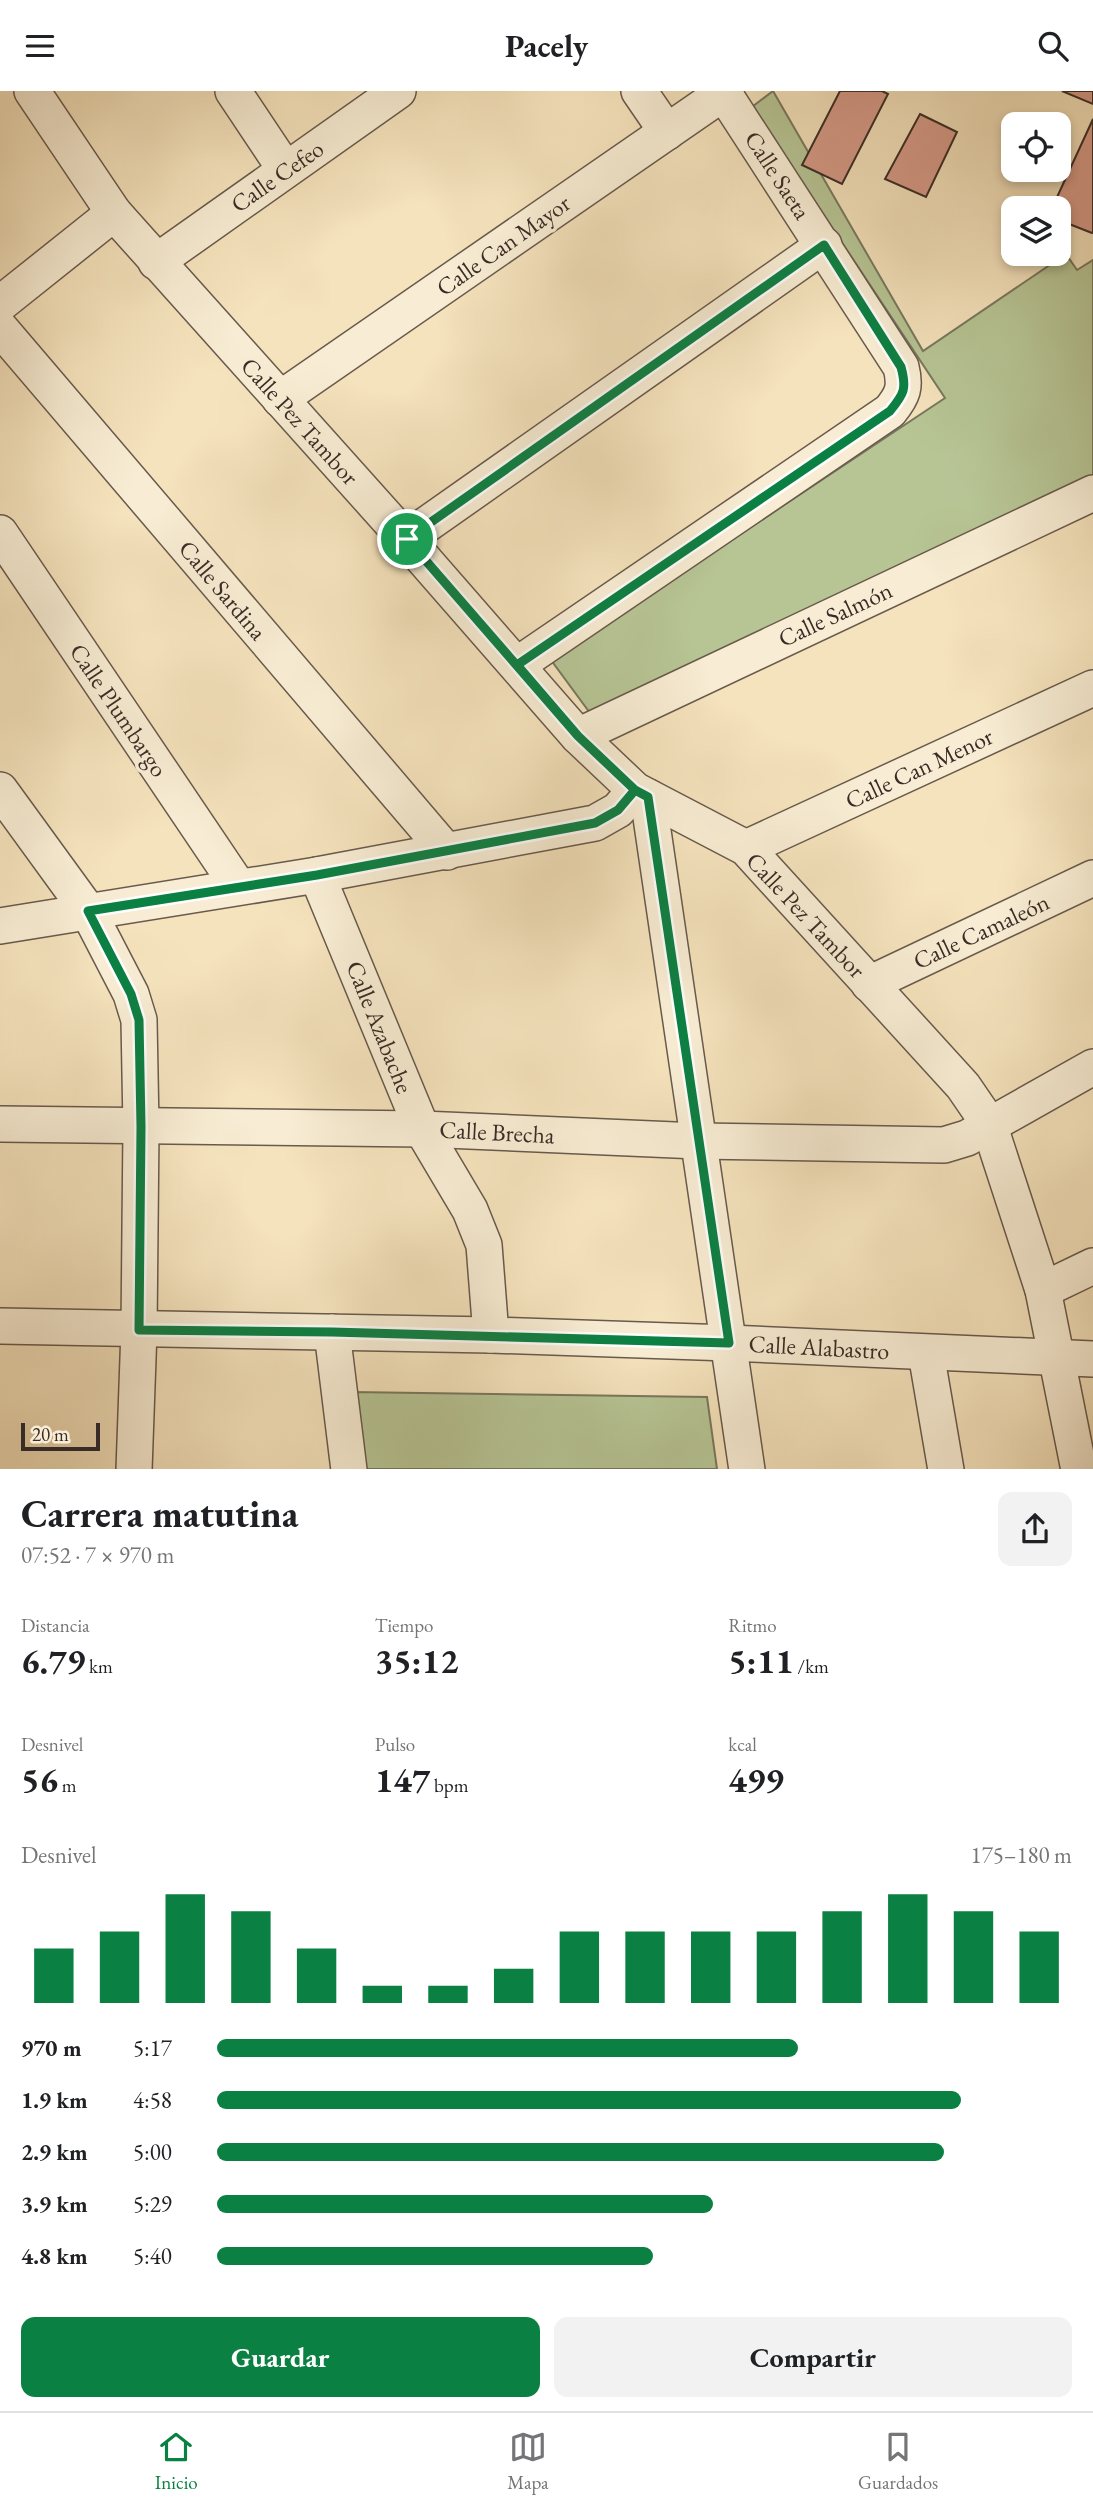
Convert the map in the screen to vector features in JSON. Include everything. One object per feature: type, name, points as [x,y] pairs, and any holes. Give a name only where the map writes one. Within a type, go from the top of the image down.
[{"type":"street","name":"Calle Pez Tambor","points":[[32,91],[114,213],[407,539],[578,736],[641,794],[746,848],[963,1086],[989,1124],[1043,1290],[1079,1469]]},
{"type":"street","points":[[233,91],[285,169]]},
{"type":"street","name":"Calle Cefeo","points":[[156,262],[398,91]]},
{"type":"street","points":[[639,91],[667,132]]},
{"type":"street","name":"Calle Can Mayor","points":[[280,400],[724,92]]},
{"type":"street","name":"Calle Saeta","points":[[517,665],[890,411],[902,397],[905,383],[901,367],[724,92]]},
{"type":"street","points":[[0,304],[114,213]]},
{"type":"street","points":[[407,539],[824,245]]},
{"type":"street","name":"Calle Sardina","points":[[0,328],[447,852]]},
{"type":"street","name":"Calle Salmón","points":[[578,736],[1093,493]]},
{"type":"street","name":"Calle Plumbargo","points":[[2,542],[238,886]]},
{"type":"street","name":"Calle Can Menor","points":[[746,848],[1093,688]]},
{"type":"street","points":[[0,790],[88,911],[131,994],[139,1020],[139,1330],[134,1469]]},
{"type":"street","points":[[0,926],[317,875],[595,823],[641,794],[698,1141],[747,1469]]},
{"type":"street","name":"Calle Azabache","points":[[317,875],[422,1129],[470,1210],[484,1245],[491,1335]]},
{"type":"street","name":"Calle Camaleón","points":[[869,983],[1093,878]]},
{"type":"street","name":"Calle Brecha","points":[[0,1124],[422,1129],[698,1141],[944,1145],[967,1138],[1093,1067]]},
{"type":"street","points":[[1043,1290],[1093,1266]]},
{"type":"street","name":"Calle Alabastro","points":[[0,1327],[491,1335],[1093,1359]]},
{"type":"street","points":[[332,1332],[349,1469]]},
{"type":"street","points":[[926,1353],[946,1469]]},
{"type":"green space","points":[[773,91],[923,351],[1048,266],[1071,266],[1071,261],[1077,270],[1093,260],[1093,478],[590,713],[551,660],[945,398],[752,107]]},
{"type":"green space","points":[[351,1392],[707,1397],[717,1469],[363,1469]]},
{"type":"building","points":[[840,91],[882,91],[888,94],[842,184],[802,165]]},
{"type":"building","points":[[1062,91],[1093,91],[1093,104]]},
{"type":"building","points":[[920,114],[957,132],[926,197],[885,179]]},
{"type":"building","points":[[1093,119],[1092,233],[1071,225],[1071,196],[1058,196],[1064,182],[1071,182],[1071,167]]},
{"type":"route","points":[[407,539],[578,736],[635,790],[648,797],[729,1343],[491,1335],[139,1330],[139,1020],[131,994],[88,911],[447,852],[595,823],[618,810],[635,790],[578,736],[517,665],[890,411],[902,397],[905,383],[901,367],[824,245],[407,539]]}]
